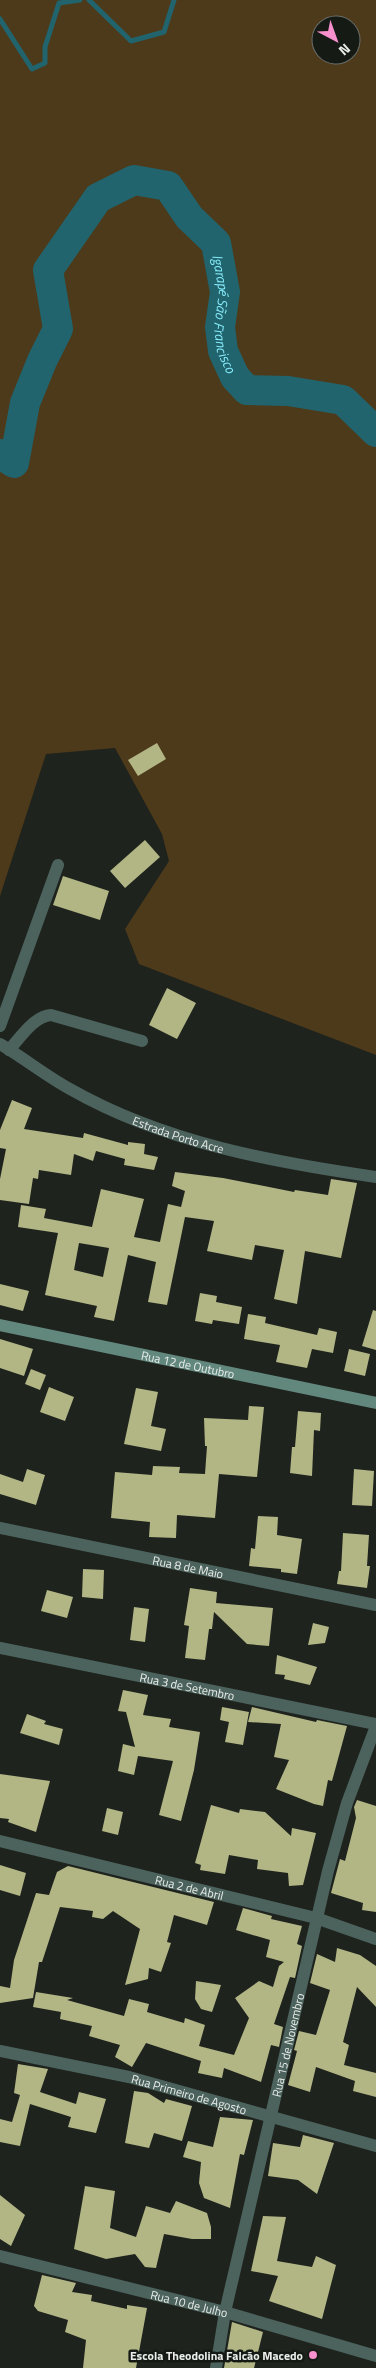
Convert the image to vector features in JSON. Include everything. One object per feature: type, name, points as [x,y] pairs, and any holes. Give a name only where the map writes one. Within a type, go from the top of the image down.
[{"type":"street","points":[[0,1026],[58,865]]},
{"type":"street","points":[[5,1047],[37,1019],[51,1015],[142,1041]]},
{"type":"street","name":"Estrada Porto Acre","points":[[5,1047],[70,1089],[116,1112],[175,1135],[274,1161],[376,1177]]},
{"type":"street","name":"Rua 12 de Outubro","points":[[0,1324],[376,1403]]},
{"type":"street","name":"Rua 8 de Maio","points":[[0,1528],[376,1605]]},
{"type":"street","name":"Rua 3 de Setembro","points":[[0,1648],[376,1725]]},
{"type":"street","name":"Rua 15 de Novembro","points":[[216,2368],[225,2312],[316,1918],[347,1803],[376,1725]]},
{"type":"street","name":"Rua 2 de Abril","points":[[0,1841],[316,1918],[376,1939]]},
{"type":"street","name":"Rua Primeiro de Agosto","points":[[0,2051],[129,2077],[376,2146]]},
{"type":"street","name":"Rua 10 de Julho","points":[[0,2256],[225,2312],[376,2356]]},
{"type":"shaded area","points":[[0,0],[376,0],[376,1055],[139,964],[125,929],[169,861],[162,834],[115,748],[46,754],[0,896]]},
{"type":"building","points":[[157,743],[166,759],[138,776],[128,760]]},
{"type":"building","points":[[145,840],[160,857],[125,888],[110,871]]},
{"type":"building","points":[[63,876],[109,891],[100,920],[53,905]]},
{"type":"building","points":[[167,988],[196,1003],[177,1039],[149,1025]]},
{"type":"building","points":[[12,1100],[32,1108],[24,1129],[83,1138],[84,1133],[128,1145],[128,1142],[145,1144],[144,1154],[158,1157],[154,1170],[124,1165],[125,1159],[96,1151],[93,1161],[74,1154],[71,1175],[39,1170],[38,1179],[33,1178],[29,1204],[0,1200],[0,1179],[6,1149],[0,1148],[0,1130]]},
{"type":"building","points":[[175,1172],[223,1178],[294,1192],[295,1190],[328,1195],[331,1179],[357,1183],[341,1258],[305,1251],[297,1304],[274,1299],[284,1250],[255,1245],[252,1260],[207,1251],[214,1221],[185,1217],[167,1305],[148,1302],[156,1262],[128,1255],[114,1321],[94,1317],[97,1306],[45,1295],[58,1233],[18,1227],[21,1205],[46,1209],[44,1218],[92,1227],[101,1189],[144,1199],[134,1237],[160,1242],[168,1204],[181,1207],[185,1191],[172,1186]],"holes":[[[79,1243],[109,1248],[103,1277],[74,1270]]]},
{"type":"building","points":[[0,1284],[29,1291],[23,1311],[0,1305]]},
{"type":"building","points":[[200,1293],[217,1296],[216,1302],[242,1307],[239,1324],[213,1320],[212,1324],[195,1321]]},
{"type":"building","points":[[373,1310],[376,1311],[376,1350],[362,1346]]},
{"type":"building","points":[[248,1314],[266,1317],[265,1323],[317,1335],[319,1328],[337,1332],[333,1353],[312,1349],[307,1368],[276,1362],[280,1345],[244,1339]]},
{"type":"building","points":[[0,1339],[33,1349],[24,1376],[0,1368]]},
{"type":"building","points":[[349,1349],[370,1354],[365,1376],[344,1371]]},
{"type":"building","points":[[31,1369],[46,1375],[40,1390],[25,1384]]},
{"type":"building","points":[[49,1387],[74,1397],[65,1421],[40,1412]]},
{"type":"building","points":[[136,1388],[158,1392],[151,1426],[166,1429],[161,1451],[124,1444]]},
{"type":"building","points":[[249,1406],[264,1407],[257,1477],[219,1474],[215,1518],[177,1515],[176,1538],[149,1537],[150,1522],[111,1518],[115,1472],[152,1475],[153,1466],[180,1467],[179,1473],[205,1474],[207,1446],[205,1446],[204,1418],[248,1420]]},
{"type":"building","points":[[298,1411],[321,1413],[320,1431],[314,1430],[312,1476],[290,1473],[292,1447],[295,1447]]},
{"type":"building","points":[[27,1469],[45,1475],[36,1505],[0,1494],[0,1474],[23,1482]]},
{"type":"building","points":[[354,1469],[374,1471],[372,1506],[352,1505]]},
{"type":"building","points":[[258,1516],[278,1517],[277,1535],[302,1539],[297,1574],[281,1572],[281,1569],[249,1566],[251,1548],[255,1549]]},
{"type":"building","points":[[343,1533],[369,1535],[367,1566],[370,1566],[367,1588],[337,1584],[339,1571],[341,1571]]},
{"type":"building","points":[[83,1569],[104,1570],[103,1599],[82,1597]]},
{"type":"building","points":[[190,1588],[217,1592],[216,1603],[273,1608],[269,1646],[247,1644],[214,1612],[212,1629],[209,1629],[205,1660],[185,1658],[189,1626],[184,1625]]},
{"type":"building","points":[[47,1590],[73,1597],[67,1618],[41,1611]]},
{"type":"building","points":[[134,1607],[149,1609],[145,1642],[130,1640]]},
{"type":"building","points":[[313,1623],[329,1627],[325,1643],[308,1645]]},
{"type":"building","points":[[277,1655],[317,1667],[310,1685],[284,1679],[285,1675],[275,1674]]},
{"type":"building","points":[[123,1690],[148,1695],[143,1715],[171,1719],[169,1727],[200,1732],[194,1770],[181,1821],[159,1815],[173,1761],[138,1756],[134,1775],[118,1771],[123,1744],[135,1747],[126,1712],[118,1711]]},
{"type":"building","points":[[222,1707],[249,1712],[243,1745],[225,1742],[229,1722],[220,1720]]},
{"type":"building","points":[[252,1707],[316,1722],[317,1720],[347,1726],[332,1781],[328,1780],[323,1806],[276,1789],[289,1760],[274,1757],[281,1724],[248,1722]]},
{"type":"building","points":[[27,1714],[46,1721],[44,1724],[63,1729],[59,1745],[20,1733]]},
{"type":"building","points":[[0,1774],[50,1781],[36,1832],[8,1822],[9,1819],[0,1818]]},
{"type":"building","points":[[357,1800],[376,1806],[376,1912],[362,1910],[363,1903],[331,1893],[340,1859],[345,1861],[356,1818],[354,1807]]},
{"type":"building","points":[[211,1805],[239,1813],[240,1809],[265,1812],[291,1836],[292,1828],[316,1833],[303,1885],[289,1886],[288,1873],[257,1869],[258,1860],[229,1855],[225,1874],[200,1870],[201,1865],[195,1863]]},
{"type":"building","points":[[107,1808],[123,1812],[118,1835],[102,1831]]},
{"type":"building","points":[[0,1865],[26,1873],[20,1896],[0,1890]]},
{"type":"building","points":[[68,1866],[214,1902],[207,1925],[174,1915],[167,1942],[171,1943],[161,1972],[149,1968],[148,1979],[125,1985],[140,1929],[113,1911],[103,1919],[92,1917],[93,1911],[60,1907],[42,1962],[39,1962],[33,1998],[0,2003],[0,1986],[10,1988],[14,1960],[36,1893],[49,1895],[57,1872]]},
{"type":"building","points":[[243,1908],[272,1916],[271,1919],[302,1926],[297,1944],[302,1946],[295,1978],[290,1977],[274,2024],[283,2027],[279,2047],[271,2045],[261,2082],[224,2068],[222,2078],[198,2073],[201,2061],[146,2043],[132,2067],[115,2057],[120,2045],[89,2036],[92,2026],[60,2019],[61,2012],[33,2007],[36,1992],[73,1998],[67,2000],[124,2016],[129,1999],[149,2004],[147,2012],[184,2023],[185,2018],[205,2025],[199,2046],[234,2055],[249,2018],[235,1998],[259,1981],[273,1987],[279,1966],[284,1962],[266,1957],[270,1940],[236,1930]]},
{"type":"building","points":[[337,1948],[360,1955],[376,1966],[376,2007],[357,1987],[343,2042],[349,2045],[344,2065],[376,2073],[376,2097],[353,2091],[355,2081],[316,2067],[310,2092],[288,2085],[297,2051],[294,2050],[299,2031],[316,2035],[330,1990],[310,1983],[317,1954],[335,1962]]},
{"type":"building","points":[[196,1981],[221,1985],[212,2012],[201,2009],[195,1999]]},
{"type":"building","points":[[18,2064],[48,2069],[40,2092],[76,2104],[79,2092],[106,2099],[96,2133],[68,2127],[71,2117],[30,2104],[20,2146],[0,2142],[0,2119],[12,2122],[20,2095],[14,2093]]},
{"type":"building","points":[[134,2091],[148,2093],[164,2103],[166,2099],[192,2106],[182,2141],[154,2133],[149,2148],[125,2143]]},
{"type":"building","points":[[220,2117],[253,2120],[244,2155],[240,2154],[230,2208],[204,2198],[199,2183],[201,2162],[183,2157],[188,2141],[213,2147]]},
{"type":"building","points":[[303,2135],[334,2143],[317,2194],[298,2180],[268,2176],[273,2143],[300,2147]]},
{"type":"building","points":[[85,2186],[115,2191],[110,2228],[136,2237],[146,2206],[170,2213],[176,2201],[207,2213],[211,2227],[211,2239],[192,2239],[164,2234],[156,2268],[145,2267],[135,2254],[106,2259],[74,2249]]},
{"type":"building","points":[[0,2195],[25,2215],[11,2246],[0,2239]]},
{"type":"building","points":[[263,2216],[286,2217],[277,2261],[312,2267],[316,2256],[336,2265],[322,2319],[269,2301],[278,2276],[251,2271]]},
{"type":"building","points":[[42,2275],[76,2283],[72,2292],[92,2295],[91,2301],[127,2309],[127,2305],[147,2308],[136,2368],[83,2368],[86,2340],[65,2332],[68,2320],[38,2311],[34,2306]]},
{"type":"building","points":[[232,2322],[263,2332],[254,2368],[224,2368]]},
{"type":"waterway","points":[[0,19],[32,69],[45,63],[45,47],[59,3],[80,0]]},
{"type":"waterway","points":[[89,0],[131,41],[164,32],[174,0]]},
{"type":"waterway","name":"Igarapé São Francisco","points":[[0,454],[14,463],[25,403],[42,361],[58,329],[48,270],[98,198],[134,180],[168,186],[189,217],[216,243],[225,292],[220,327],[223,351],[235,377],[247,390],[288,391],[343,400],[376,432]]},
{"type":"place","name":"Escola Theodolina Falcão Macedo","points":[[313,2355]]}]
